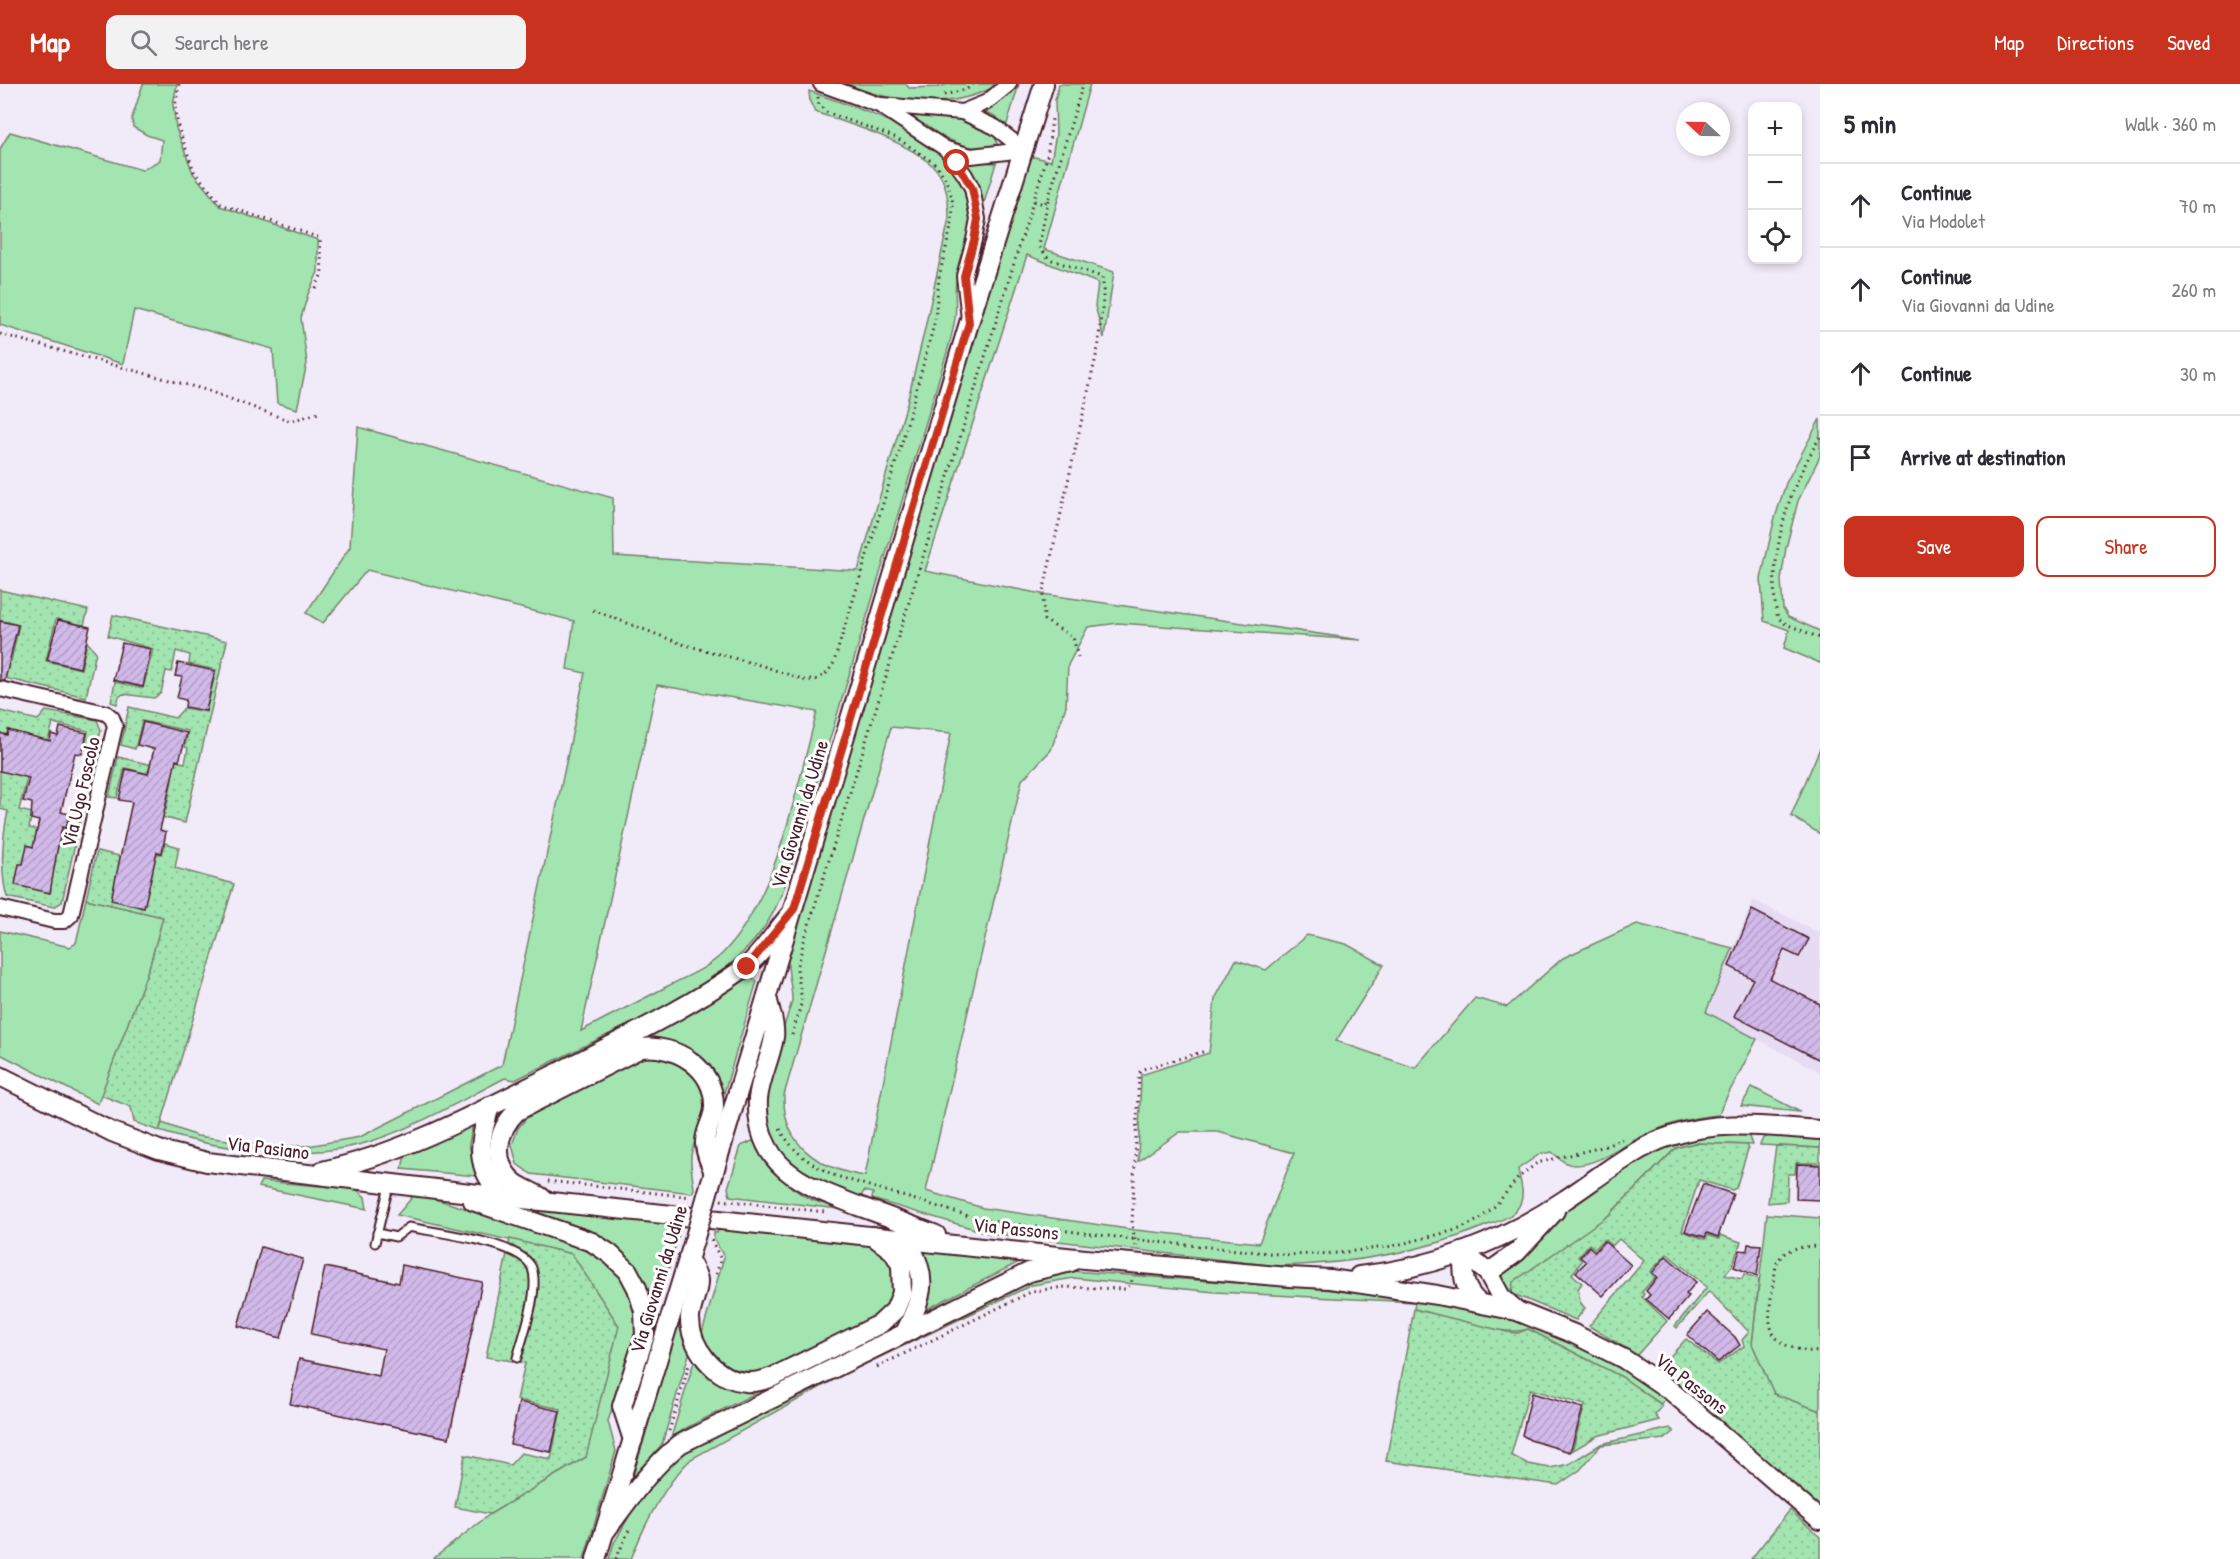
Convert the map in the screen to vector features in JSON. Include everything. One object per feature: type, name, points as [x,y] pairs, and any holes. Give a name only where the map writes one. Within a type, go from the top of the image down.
[{"type":"street","points":[[822,84],[879,105],[946,149],[971,156],[1024,150]]},
{"type":"street","points":[[962,112],[987,102],[1009,84]]},
{"type":"street","name":"Via Giovanni da Udine","points":[[596,1559],[768,997],[969,323],[1044,84]]},
{"type":"street","points":[[879,105],[962,112],[995,127],[1024,150]]},
{"type":"street","points":[[946,149],[972,188],[978,219],[964,276],[969,323]]},
{"type":"street","name":"Via Ugo Foscolo","points":[[0,689],[106,713],[112,718],[115,726],[71,915],[64,921],[54,921],[0,908]]},
{"type":"street","points":[[308,1174],[358,1163],[387,1153],[490,1106],[657,1022],[747,967],[794,909]]},
{"type":"street","points":[[768,997],[775,1034],[759,1096],[758,1119],[767,1146],[774,1158],[784,1170],[822,1193],[966,1245]]},
{"type":"street","points":[[548,1201],[508,1176],[498,1151],[499,1138],[504,1125],[518,1111],[641,1048],[654,1047],[681,1054],[696,1065],[706,1077],[713,1091],[715,1108],[704,1143],[710,1189]]},
{"type":"street","name":"Via Pasiano","points":[[0,1076],[112,1132],[159,1150],[207,1162],[548,1201]]},
{"type":"street","points":[[490,1106],[480,1150],[491,1185],[504,1197]]},
{"type":"street","points":[[1330,1279],[1387,1273],[1422,1265],[1504,1236],[1564,1201],[1610,1168],[1669,1136],[1703,1127],[1723,1125],[1820,1130]]},
{"type":"street","points":[[387,1153],[380,1161],[378,1170],[381,1178],[390,1184]]},
{"type":"street","points":[[437,1189],[592,1242],[610,1254],[628,1271],[637,1288],[644,1311],[645,1335],[622,1406],[633,1440]]},
{"type":"street","name":"Via Passons","points":[[548,1201],[1138,1264],[1289,1278],[1330,1279],[1437,1294],[1517,1311],[1574,1334],[1624,1359],[1671,1391],[1820,1520]]},
{"type":"street","points":[[1488,1273],[1517,1252],[1564,1201]]},
{"type":"street","points":[[688,1258],[698,1281],[690,1317],[695,1345],[717,1370],[745,1383],[773,1377],[880,1324],[895,1310],[903,1293],[902,1265],[892,1251],[873,1236]]},
{"type":"street","points":[[905,1333],[918,1302],[922,1275],[918,1259],[906,1238]]},
{"type":"street","points":[[1462,1252],[1463,1278],[1469,1295],[1479,1303]]},
{"type":"street","name":"Via Passons","points":[[1462,1252],[1488,1273],[1501,1297],[1517,1311]]},
{"type":"street","points":[[604,1533],[660,1460],[680,1444],[1029,1272],[1085,1258]]},
{"type":"lane","points":[[375,1243],[390,1184]]},
{"type":"lane","points":[[377,1233],[396,1237],[410,1227],[501,1246],[525,1258],[532,1268],[534,1288],[517,1358]]},
{"type":"path","points":[[179,84],[175,107],[178,127],[195,171],[221,204],[320,238],[322,274],[313,292]]},
{"type":"path","points":[[593,610],[682,644],[763,666],[804,680],[815,680],[825,675],[833,665],[902,442],[935,321],[939,277],[952,223],[953,208],[952,196],[937,165],[897,138],[822,109],[818,101],[822,84]]},
{"type":"path","points":[[937,96],[968,89],[973,84]]},
{"type":"path","points":[[1078,657],[1073,637],[1044,620],[1043,593],[1099,343],[1099,322],[1104,286],[1102,277],[1049,259],[1038,246],[1048,200],[1083,84]]},
{"type":"path","points":[[790,1044],[802,1001],[797,969],[803,944],[1034,201],[1047,157],[1052,111]]},
{"type":"path","points":[[1034,201],[1044,204],[1048,200]]},
{"type":"path","points":[[0,334],[206,390],[290,421],[320,413]]},
{"type":"path","points":[[1820,436],[1802,468],[1786,508],[1780,532],[1774,582],[1778,618],[1786,624],[1820,638]]},
{"type":"path","points":[[868,1371],[1033,1291],[1065,1287],[1125,1289],[1131,1284],[1138,1264],[1132,1224],[1139,1073],[1143,1069],[1206,1051]]},
{"type":"path","points":[[777,1125],[786,1140],[802,1158],[815,1167],[836,1176],[982,1220],[1136,1240],[1288,1256],[1340,1253],[1393,1246],[1460,1229],[1480,1219],[1496,1205],[1518,1178],[1537,1162],[1598,1148],[1624,1138]]},
{"type":"path","points":[[548,1181],[710,1189],[830,1213]]},
{"type":"path","points":[[1820,1246],[1790,1249],[1779,1259],[1776,1265],[1768,1322],[1777,1340],[1797,1350],[1820,1352]]},
{"type":"path","points":[[669,1432],[692,1357]]},
{"type":"shaded area","points":[[1753,900],[1820,933],[1820,1072],[1706,1012]]},
{"type":"green space","points":[[143,84],[177,84],[173,104],[176,128],[193,173],[220,206],[318,240],[318,272],[301,318],[307,363],[297,409],[277,403],[273,349],[134,310],[123,364],[0,325],[0,149],[10,132],[142,170],[160,160],[162,140],[133,127],[132,118]]},
{"type":"green space","points":[[846,84],[906,84],[909,88],[938,87],[950,84],[1000,84],[961,99],[923,102],[885,96]]},
{"type":"green space","points":[[1013,84],[1019,84],[1007,124],[979,110]]},
{"type":"green space","points":[[1059,84],[1090,84],[1044,249],[1114,272],[1104,338],[1095,306],[1098,283],[1027,255],[925,571],[1042,594],[1361,640],[1118,623],[1088,627],[1068,665],[1066,706],[1051,750],[1022,780],[926,1191],[983,1208],[1135,1230],[1259,1243],[1294,1153],[1218,1132],[1180,1132],[1138,1161],[1141,1075],[1209,1053],[1215,999],[1236,960],[1266,970],[1307,935],[1346,944],[1384,965],[1336,1041],[1415,1068],[1475,998],[1507,1007],[1563,958],[1637,924],[1733,948],[1706,1012],[1757,1039],[1719,1115],[1688,1120],[1658,1129],[1600,1159],[1583,1164],[1568,1164],[1552,1152],[1540,1154],[1518,1169],[1522,1199],[1514,1212],[1503,1219],[1460,1236],[1383,1256],[1330,1263],[1277,1266],[988,1233],[872,1199],[873,1193],[864,1191],[861,1197],[838,1191],[818,1183],[786,1159],[769,1125],[767,1103],[769,1079],[792,1001],[788,958],[1030,156],[1051,161],[1056,134],[1055,100]],"holes":[[[891,727],[951,733],[865,1176],[848,1173],[806,1152],[789,1128],[784,1095]]]},
{"type":"green space","points":[[809,91],[883,119],[931,146],[950,164],[964,184],[971,209],[971,227],[956,281],[956,313],[949,345],[787,880],[769,921],[746,950],[731,964],[679,999],[515,1080],[505,1078],[423,1120],[372,1141],[322,1151],[266,1151],[209,1144],[159,1131],[162,1123],[197,1136],[275,1146],[308,1146],[360,1137],[502,1065],[585,673],[567,669],[574,621],[367,570],[323,623],[306,613],[350,547],[358,427],[613,498],[614,556],[858,571],[907,403],[949,219],[948,205],[946,191],[938,171],[921,157],[908,148],[877,134],[815,112],[810,102]],"holes":[[[657,685],[817,712],[783,838],[759,900],[743,928],[724,952],[704,967],[581,1031]]]},
{"type":"green space","points":[[908,115],[969,121],[993,131],[997,143],[994,147],[983,148],[961,144],[910,119]]},
{"type":"green space","points":[[965,161],[996,163],[984,203],[980,203],[964,164]]},
{"type":"green space","points":[[1820,419],[1820,456],[1798,501],[1786,548],[1781,580],[1783,609],[1788,617],[1820,631],[1820,663],[1784,648],[1789,630],[1764,621],[1761,579],[1774,521],[1786,483]]},
{"type":"green space","points":[[0,590],[88,610],[84,625],[56,619],[46,661],[81,669],[87,642],[96,652],[86,697],[0,677],[0,668],[11,661],[19,625],[0,620]]},
{"type":"green space","points":[[113,615],[227,641],[185,823],[146,813],[148,806],[166,810],[172,780],[125,768],[117,798],[109,797],[118,757],[156,766],[161,758],[185,763],[188,731],[142,721],[135,749],[121,745],[129,707],[175,718],[184,708],[206,712],[216,670],[189,664],[190,655],[176,651],[172,672],[166,671],[161,693],[154,698],[123,694],[119,697],[117,704],[111,702],[115,682],[143,688],[153,649],[108,636]]},
{"type":"green space","points":[[0,711],[38,720],[46,711],[97,720],[101,730],[96,751],[85,749],[88,731],[53,723],[47,744],[36,742],[19,810],[32,813],[29,828],[61,835],[63,828],[67,829],[70,815],[81,817],[62,902],[54,907],[7,897],[3,877],[3,856],[8,811],[0,809]]},
{"type":"green space","points":[[1820,748],[1820,834],[1791,816]]},
{"type":"green space","points":[[165,843],[179,847],[175,868],[234,884],[159,1131],[134,1122],[131,1107],[101,1095],[150,965],[163,917],[86,899],[97,851],[128,858],[154,853],[162,854]]},
{"type":"green space","points":[[86,899],[163,917],[150,965],[98,1104],[0,1054],[0,931],[70,947],[76,943]]},
{"type":"green space","points":[[749,975],[757,981],[722,1100],[709,1072],[696,1056],[676,1045],[648,1035],[702,1007]]},
{"type":"green space","points":[[656,1054],[685,1069],[699,1084],[703,1093],[705,1104],[703,1116],[691,1156],[694,1189],[692,1193],[531,1174],[517,1164],[512,1145],[518,1128],[532,1112],[635,1059]]},
{"type":"green space","points":[[1752,1087],[1800,1112],[1741,1106]]},
{"type":"green space","points":[[473,1121],[469,1144],[476,1176],[402,1169],[404,1159],[414,1148]]},
{"type":"green space","points":[[1733,1133],[1748,1134],[1752,1145],[1695,1143],[1676,1148],[1609,1215],[1511,1289],[1512,1293],[1509,1295],[1501,1277],[1505,1265],[1547,1234],[1567,1210],[1641,1156],[1675,1140]]},
{"type":"green space","points":[[1770,1136],[1820,1140],[1820,1148],[1760,1145],[1763,1138]]},
{"type":"green space","points":[[755,1140],[771,1166],[793,1188],[814,1201],[847,1210],[730,1196],[728,1188],[741,1146]]},
{"type":"green space","points":[[1695,1143],[1746,1145],[1748,1149],[1736,1188],[1732,1190],[1699,1180],[1682,1231],[1705,1239],[1708,1235],[1719,1239],[1720,1235],[1741,1242],[1732,1266],[1725,1275],[1742,1279],[1744,1274],[1759,1279],[1752,1344],[1774,1394],[1820,1411],[1820,1507],[1669,1377],[1665,1362],[1686,1339],[1718,1364],[1744,1346],[1742,1340],[1749,1332],[1709,1291],[1677,1328],[1675,1326],[1707,1287],[1667,1254],[1650,1272],[1655,1277],[1642,1292],[1644,1294],[1642,1297],[1667,1321],[1637,1355],[1589,1326],[1644,1261],[1619,1239],[1612,1246],[1604,1239],[1595,1249],[1589,1244],[1578,1257],[1582,1261],[1572,1274],[1582,1283],[1578,1289],[1580,1302],[1585,1308],[1576,1320],[1512,1293],[1513,1282],[1609,1215],[1676,1148]]},
{"type":"green space","points":[[1776,1146],[1820,1148],[1820,1163],[1796,1163],[1795,1174],[1788,1174],[1787,1201],[1768,1203]]},
{"type":"green space","points":[[261,1181],[356,1189],[365,1197],[367,1209],[258,1187]]},
{"type":"green space","points":[[415,1194],[573,1242],[610,1262],[629,1290],[637,1323],[630,1354],[608,1421],[616,1451],[584,1559],[433,1559],[490,1514],[586,1457],[572,1254],[397,1215]]},
{"type":"green space","points":[[508,1204],[682,1224],[653,1320],[629,1262],[602,1237]]},
{"type":"green space","points":[[1767,1214],[1820,1218],[1820,1411],[1774,1394],[1752,1344]]},
{"type":"green space","points":[[719,1228],[878,1248],[890,1261],[893,1269],[894,1287],[889,1303],[874,1318],[765,1370],[743,1372],[727,1367],[700,1340],[724,1257],[714,1239],[714,1232],[717,1233]]},
{"type":"green space","points":[[510,1239],[572,1254],[619,1326],[586,1457],[490,1514],[455,1507],[465,1455],[510,1465],[521,1453],[551,1459],[561,1409],[517,1400],[525,1363],[486,1357]]},
{"type":"green space","points":[[921,1250],[1021,1261],[923,1311]]},
{"type":"green space","points":[[1071,1271],[1391,1294],[1506,1316],[1584,1348],[1631,1375],[1665,1399],[1661,1404],[1612,1373],[1528,1329],[1504,1331],[1472,1325],[1414,1309],[1415,1302],[1215,1292],[1074,1278],[1032,1285],[848,1372],[691,1459],[663,1493],[642,1532],[631,1559],[609,1559],[614,1543],[644,1490],[683,1450],[1031,1278]]},
{"type":"green space","points":[[1414,1309],[1507,1332],[1518,1333],[1528,1329],[1622,1377],[1663,1406],[1655,1415],[1659,1420],[1597,1436],[1572,1451],[1585,1405],[1530,1389],[1511,1455],[1528,1464],[1550,1468],[1569,1464],[1601,1444],[1670,1428],[1674,1432],[1665,1439],[1601,1445],[1580,1470],[1558,1485],[1386,1461]]},
{"type":"green space","points":[[681,1322],[684,1344],[690,1351],[662,1444],[633,1476],[677,1327]]},
{"type":"green space","points":[[695,1358],[758,1388],[758,1392],[671,1438]]},
{"type":"green space","points":[[1790,1510],[1820,1537],[1820,1559],[1751,1559]]},
{"type":"building","points":[[58,620],[90,627],[80,668],[47,660]]},
{"type":"building","points":[[0,621],[18,625],[5,680],[0,680]]},
{"type":"building","points":[[122,643],[151,649],[143,687],[113,680]]},
{"type":"building","points":[[178,663],[215,671],[206,711],[185,707],[186,700],[177,698],[182,677],[175,676]]},
{"type":"building","points":[[143,722],[187,733],[179,761],[176,760],[160,830],[166,832],[162,853],[157,852],[144,908],[111,900],[132,802],[119,800],[126,769],[148,774],[154,749],[137,745]]},
{"type":"building","points":[[60,727],[87,733],[82,754],[75,753],[61,812],[69,814],[66,828],[62,827],[50,893],[15,885],[19,864],[23,864],[27,845],[33,847],[39,821],[31,819],[32,803],[23,801],[29,778],[0,771],[0,733],[7,735],[8,730],[50,741],[51,734],[58,736]]},
{"type":"building","points":[[1752,910],[1809,939],[1799,957],[1784,950],[1770,979],[1820,1004],[1820,1060],[1734,1016],[1753,979],[1729,966]]},
{"type":"building","points":[[1797,1164],[1820,1165],[1820,1200],[1796,1199]]},
{"type":"building","points":[[1703,1184],[1733,1194],[1718,1237],[1707,1233],[1705,1237],[1685,1231]]},
{"type":"building","points":[[1604,1241],[1631,1265],[1603,1296],[1576,1272],[1586,1262],[1580,1257],[1589,1246],[1595,1252]]},
{"type":"building","points":[[1748,1244],[1761,1245],[1757,1276],[1734,1267],[1740,1250],[1747,1251]]},
{"type":"building","points":[[261,1247],[303,1259],[281,1338],[238,1326]]},
{"type":"building","points":[[1666,1256],[1696,1282],[1686,1294],[1689,1296],[1669,1319],[1646,1299],[1650,1295],[1646,1291],[1657,1277],[1652,1273]]},
{"type":"building","points":[[402,1265],[482,1282],[449,1438],[290,1404],[299,1359],[379,1376],[384,1349],[311,1334],[325,1267],[399,1283]]},
{"type":"building","points":[[1707,1312],[1735,1337],[1740,1345],[1718,1362],[1687,1335]]},
{"type":"building","points":[[1532,1393],[1583,1408],[1570,1452],[1530,1440],[1522,1435]]},
{"type":"building","points":[[519,1402],[560,1411],[551,1452],[510,1444]]},
{"type":"route","points":[[747,967],[794,909],[969,323],[964,276],[978,219],[972,188],[957,163]]}]
